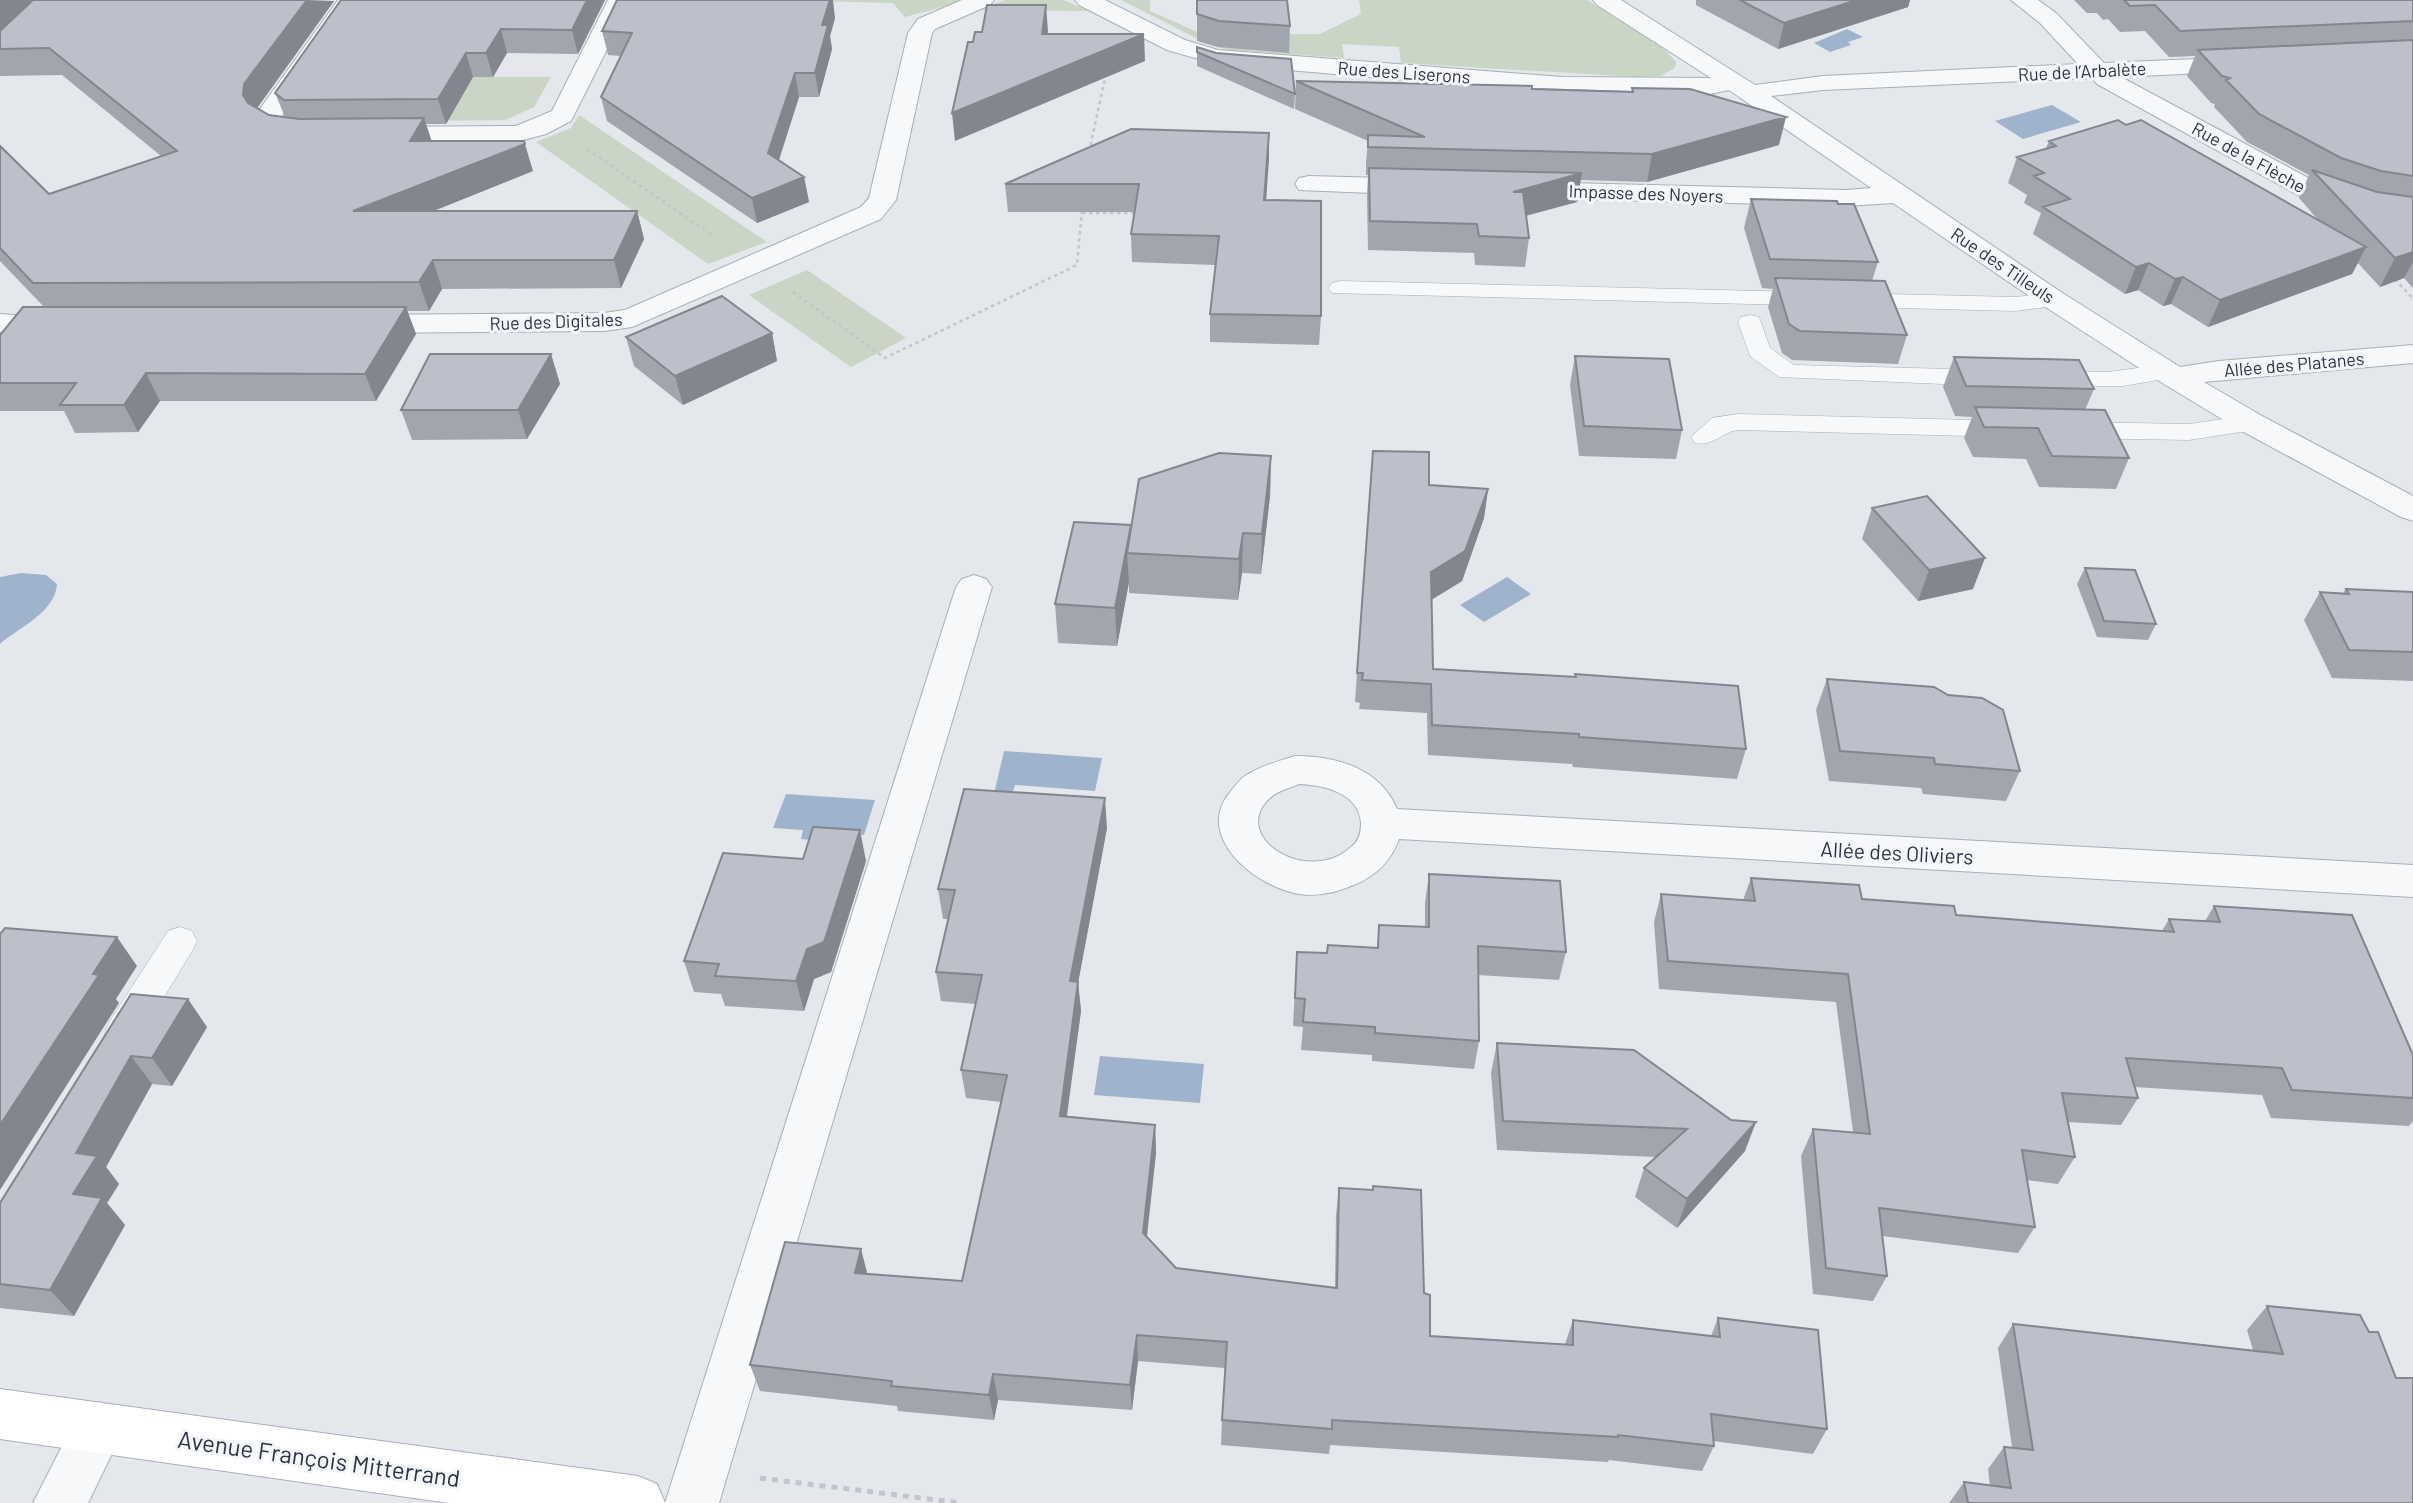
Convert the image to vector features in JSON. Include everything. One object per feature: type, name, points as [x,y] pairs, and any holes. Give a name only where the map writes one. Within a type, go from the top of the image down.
[{"type":"main road","name":"Avenue François Mitterrand","points":[[0,1414],[638,1503]]},
{"type":"street","points":[[350,0],[270,113],[269,122],[286,134],[516,134],[548,123],[562,116],[620,0]]},
{"type":"street","name":"Rue des Digitales","points":[[327,324],[604,322],[632,318],[871,214],[882,200],[920,33],[926,24],[982,0]]},
{"type":"street","name":"Rue des Liserons","points":[[1087,0],[1176,45],[1216,57],[1562,85],[1742,88]]},
{"type":"street","name":"Rue des Tilleuls","points":[[1605,0],[1742,88],[2054,300],[2171,374],[2251,423],[2413,510]]},
{"type":"street","name":"Rue de la Flèche","points":[[2023,0],[2048,18],[2106,79],[2317,194],[2354,208],[2413,216]]},
{"type":"street","name":"Rue de l’Arbalète","points":[[1742,88],[2261,63]]},
{"type":"street","points":[[1309,184],[1447,188]]},
{"type":"street","name":"Impasse des Noyers","points":[[1502,189],[1846,198],[1899,194]]},
{"type":"street","points":[[0,323],[91,325]]},
{"type":"street","name":"Allée des Platanes","points":[[2171,374],[2413,354]]},
{"type":"street","points":[[692,1503],[974,587]]},
{"type":"street","name":"Allée des Oliviers","points":[[1382,823],[2413,881]]},
{"type":"street","points":[[60,1503],[99,1427]]},
{"type":"lane","points":[[1340,288],[1979,303],[2054,300]]},
{"type":"lane","points":[[1750,322],[1759,351],[1788,372],[2104,381],[2171,374]]},
{"type":"lane","points":[[1704,437],[1721,424],[1738,422],[2189,432],[2251,423]]},
{"type":"lane","points":[[108,1056],[180,940]]},
{"type":"path","points":[[1087,162],[1107,67]]},
{"type":"path","points":[[582,146],[717,239]]},
{"type":"path","points":[[788,289],[885,358],[1077,265],[1083,200]]},
{"type":"path","points":[[2354,208],[2353,234],[2413,299]]},
{"type":"path","points":[[1082,213],[1149,214]]},
{"type":"green space","points":[[769,0],[963,0],[905,17],[893,3]]},
{"type":"green space","points":[[1005,0],[1064,0],[1088,11],[979,10]]},
{"type":"green space","points":[[1121,0],[1150,0],[1150,11],[1202,34],[1320,34],[1361,14],[1359,0],[1587,0],[1663,48],[1676,62],[1675,68],[1660,76],[1637,77],[1401,63],[1399,47],[1342,44],[1344,58],[1230,50],[1212,46]]},
{"type":"green space","points":[[348,77],[551,77],[534,107],[505,120],[336,122]]},
{"type":"green space","points":[[579,115],[767,242],[708,264],[536,142],[571,128]]},
{"type":"green space","points":[[807,270],[906,338],[851,367],[749,295]]},
{"type":"water","points":[[1847,29],[1863,37],[1848,42],[1851,45],[1830,52],[1814,43]]},
{"type":"water","points":[[2052,105],[2081,122],[2023,139],[1995,121]]},
{"type":"water","points":[[21,573],[46,575],[57,584],[55,594],[43,611],[0,644],[0,577]]},
{"type":"water","points":[[1507,577],[1531,594],[1484,622],[1460,605]]},
{"type":"water","points":[[1004,751],[1102,758],[1095,791],[1015,785],[1012,794],[994,794]]},
{"type":"water","points":[[786,794],[875,800],[864,835],[832,833],[828,842],[801,839],[803,830],[773,828]]},
{"type":"water","points":[[1100,1056],[1204,1064],[1200,1103],[1094,1095]]},
{"type":"building","points":[[33,0],[307,0],[244,84],[243,95],[248,103],[269,115],[299,119],[424,118],[410,141],[524,141],[525,144],[353,211],[637,211],[614,260],[433,260],[419,282],[33,283],[0,248],[0,146],[49,194],[177,151],[49,48],[0,49],[0,31]]},
{"type":"building","points":[[341,0],[587,0],[572,30],[501,29],[486,53],[466,53],[438,99],[284,100],[275,93]]},
{"type":"building","points":[[617,0],[830,0],[822,25],[828,25],[815,73],[795,73],[768,153],[804,177],[752,198],[601,97],[632,33],[602,31]]},
{"type":"building","points":[[1197,0],[1287,0],[1290,26],[1219,21],[1197,14]]},
{"type":"building","points":[[1740,0],[1857,0],[1784,23]]},
{"type":"building","points":[[2124,0],[2413,0],[2413,21],[2180,31],[2155,5],[2130,6]]},
{"type":"building","points":[[987,5],[1046,5],[1042,34],[1144,34],[952,113],[968,42],[973,42],[975,32],[982,32]]},
{"type":"building","points":[[2413,40],[2413,176],[2381,171],[2341,158],[2259,114],[2226,80],[2230,78],[2222,76],[2198,50]]},
{"type":"building","points":[[1197,47],[1216,53],[1291,59],[1295,94],[1197,52]]},
{"type":"building","points":[[1296,81],[1532,86],[1532,89],[1633,92],[1632,88],[1690,89],[1786,117],[1652,154],[1368,147],[1368,135],[1425,137]]},
{"type":"building","points":[[2118,120],[2126,125],[2141,120],[2366,247],[2220,300],[2183,277],[2175,279],[2149,263],[2136,267],[2043,207],[2070,199],[2034,176],[2044,173],[2017,157],[2056,146],[2049,141]]},
{"type":"building","points":[[1131,129],[1269,133],[1264,200],[1321,201],[1321,316],[1210,314],[1219,236],[1131,234],[1139,184],[1005,184]]},
{"type":"building","points":[[1369,168],[1582,173],[1513,192],[1523,192],[1529,238],[1479,236],[1477,224],[1370,221]]},
{"type":"building","points":[[2312,170],[2377,192],[2413,197],[2413,252],[2395,258]]},
{"type":"building","points":[[1751,199],[1837,201],[1838,204],[1854,204],[1878,262],[1770,259]]},
{"type":"building","points":[[1775,278],[1885,281],[1907,335],[1800,331],[1789,324]]},
{"type":"building","points":[[722,296],[772,333],[675,376],[626,337]]},
{"type":"building","points":[[23,307],[406,307],[365,374],[146,373],[124,405],[60,405],[76,383],[0,383],[0,335]]},
{"type":"building","points":[[430,354],[551,354],[518,410],[401,410]]},
{"type":"building","points":[[1575,356],[1669,359],[1682,430],[1584,426]]},
{"type":"building","points":[[1954,357],[2079,360],[2094,389],[1966,386]]},
{"type":"building","points":[[1975,407],[2105,410],[2129,458],[2052,456],[2038,428],[1984,427]]},
{"type":"building","points":[[1373,451],[1429,452],[1429,485],[1488,489],[1465,551],[1431,572],[1433,669],[1576,677],[1575,674],[1738,686],[1746,749],[1579,737],[1579,734],[1432,725],[1431,684],[1362,680],[1363,673],[1357,673]]},
{"type":"building","points":[[1219,453],[1271,456],[1262,534],[1243,533],[1239,559],[1127,553],[1139,479]]},
{"type":"building","points":[[1927,496],[1985,558],[1929,570],[1872,508]]},
{"type":"building","points":[[1074,522],[1131,525],[1115,608],[1055,604]]},
{"type":"building","points":[[2085,568],[2135,570],[2156,624],[2104,621]]},
{"type":"building","points":[[2346,589],[2413,592],[2413,652],[2349,650],[2320,592],[2349,594]]},
{"type":"building","points":[[1827,679],[1934,687],[1948,695],[1982,698],[2003,710],[2020,771],[1935,764],[1934,758],[1840,751]]},
{"type":"building","points":[[964,789],[1105,798],[1070,981],[1078,982],[1060,1116],[1155,1125],[1143,1233],[1176,1268],[1337,1288],[1339,1188],[1373,1190],[1373,1186],[1421,1190],[1424,1293],[1430,1295],[1430,1336],[1573,1345],[1573,1320],[1720,1337],[1718,1318],[1818,1330],[1827,1429],[1711,1414],[1714,1446],[1618,1435],[1332,1420],[1332,1429],[1222,1420],[1227,1342],[1137,1335],[1130,1385],[993,1374],[989,1395],[891,1386],[892,1381],[750,1365],[785,1242],[861,1249],[855,1273],[962,1281],[1007,1075],[961,1070],[982,975],[936,972],[955,890],[938,889]]},
{"type":"building","points":[[813,827],[860,830],[824,942],[807,949],[796,981],[715,976],[719,964],[684,961],[723,853],[803,859]]},
{"type":"building","points":[[1429,874],[1560,881],[1566,952],[1478,946],[1479,1041],[1375,1033],[1375,1027],[1303,1022],[1305,999],[1295,998],[1297,952],[1327,953],[1328,945],[1378,948],[1379,925],[1429,927]]},
{"type":"building","points":[[1751,878],[1859,885],[1862,899],[1954,906],[1956,915],[2174,932],[2169,919],[2220,922],[2214,906],[2352,915],[2413,1055],[2413,1098],[2292,1090],[2282,1068],[2126,1058],[2138,1098],[2062,1093],[2075,1157],[2022,1150],[2035,1227],[1879,1208],[1887,1276],[1826,1268],[1813,1129],[1870,1134],[1848,974],[1668,961],[1661,894],[1755,901]]},
{"type":"building","points":[[5,928],[117,937],[93,974],[99,975],[0,1125],[0,934]]},
{"type":"building","points":[[131,994],[188,999],[152,1058],[131,1056],[76,1153],[97,1156],[73,1194],[102,1198],[50,1290],[0,1284],[0,1203]]},
{"type":"building","points":[[1497,1043],[1634,1050],[1731,1120],[1756,1122],[1687,1199],[1644,1168],[1687,1129],[1503,1121]]},
{"type":"building","points":[[2267,1306],[2360,1315],[2369,1332],[2378,1332],[2396,1378],[2413,1378],[2413,1503],[1968,1503],[1964,1482],[2011,1488],[2004,1447],[2033,1450],[2013,1324],[2283,1354]]}]
